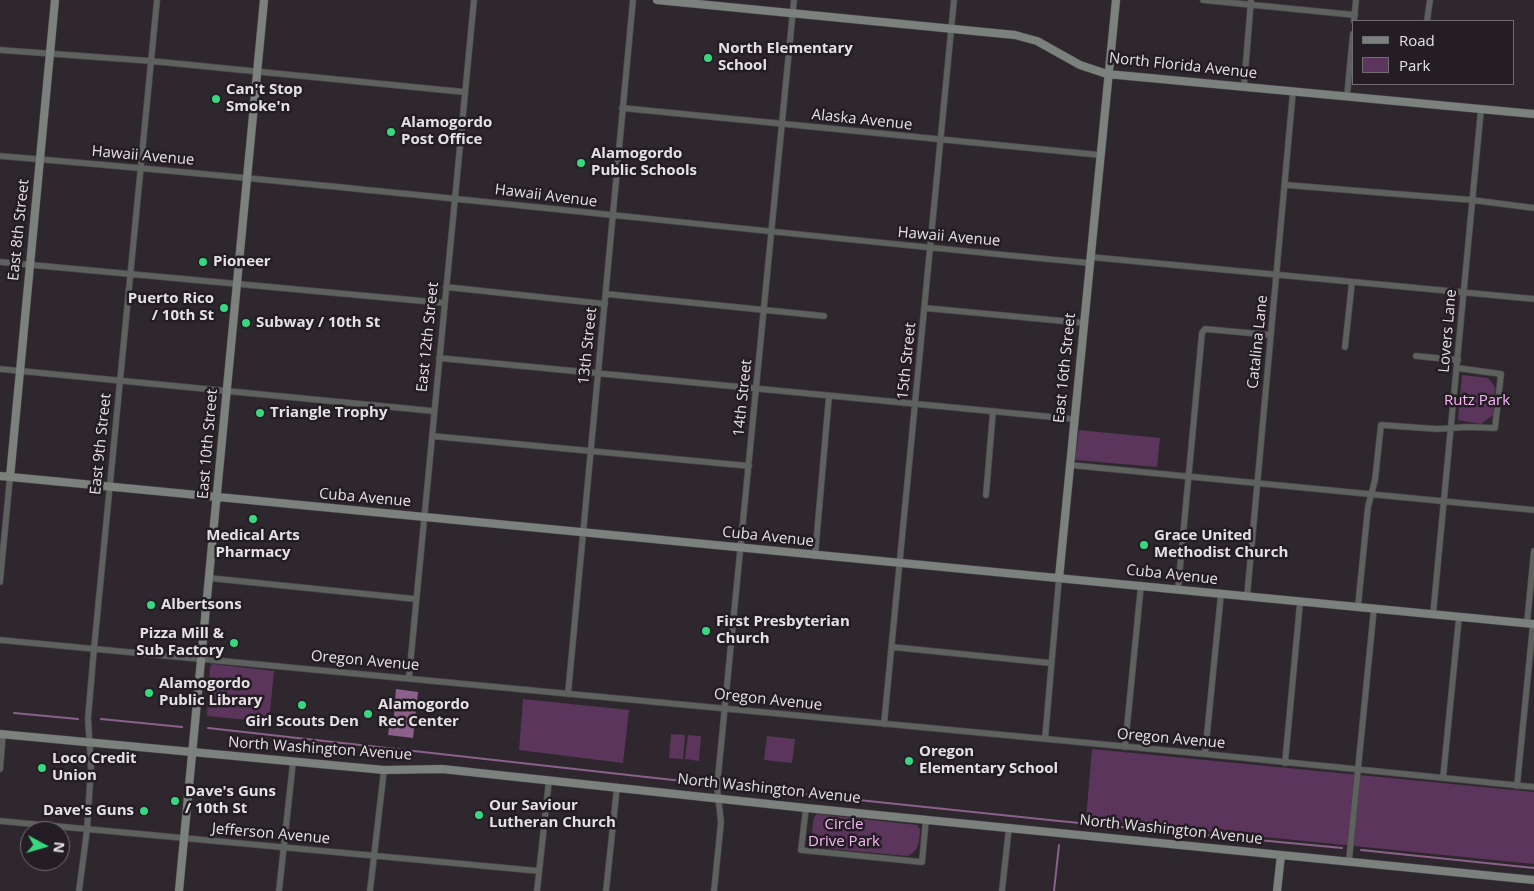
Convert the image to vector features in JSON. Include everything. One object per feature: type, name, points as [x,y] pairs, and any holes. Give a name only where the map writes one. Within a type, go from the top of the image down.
[{"type":"main road","name":"East 8th Street","points":[[10,477],[55,0]]},
{"type":"main road","name":"East 10th Street","points":[[179,891],[264,0]]},
{"type":"main road","name":"North Florida Avenue","points":[[657,0],[1016,35],[1030,39],[1080,65],[1107,74],[1534,114]]},
{"type":"main road","name":"East 16th Street","points":[[1059,578],[1107,74],[1116,0]]},
{"type":"main road","name":"Cuba Avenue","points":[[0,476],[1531,624]]},
{"type":"main road","name":"North Washington Avenue","points":[[2,734],[384,770],[442,769],[806,808],[1349,860],[1534,880]]},
{"type":"main road","points":[[1277,891],[1281,854]]},
{"type":"street","name":"East 9th Street","points":[[79,891],[87,830],[91,767],[88,718],[156,0]]},
{"type":"street","name":"East 12th Street","points":[[409,677],[433,410],[474,0]]},
{"type":"street","name":"13th Street","points":[[568,694],[633,0]]},
{"type":"street","name":"14th Street","points":[[714,891],[722,822],[718,798],[725,708],[794,0]]},
{"type":"street","name":"15th Street","points":[[884,724],[954,0]]},
{"type":"street","points":[[1203,0],[1251,2],[1354,18],[1356,0]]},
{"type":"street","points":[[1427,20],[1430,0]]},
{"type":"street","points":[[1244,86],[1251,2]]},
{"type":"street","points":[[1347,96],[1352,44]]},
{"type":"street","points":[[0,50],[151,61],[464,92]]},
{"type":"street","name":"Catalina Lane","points":[[1248,596],[1256,482],[1278,274],[1293,91]]},
{"type":"street","name":"Alaska Avenue","points":[[622,108],[1100,155]]},
{"type":"street","name":"Lovers Lane","points":[[1433,615],[1481,109]]},
{"type":"street","name":"Hawaii Avenue","points":[[0,156],[454,198],[930,248],[1278,274],[1534,299]]},
{"type":"street","points":[[1286,185],[1472,200],[1534,208]]},
{"type":"street","points":[[0,262],[444,304]]},
{"type":"street","points":[[1345,347],[1352,282]]},
{"type":"street","points":[[446,287],[605,304]]},
{"type":"street","points":[[606,294],[824,316]]},
{"type":"street","points":[[925,308],[1084,323]]},
{"type":"street","points":[[1178,589],[1202,333],[1205,329],[1271,335]]},
{"type":"street","points":[[1416,356],[1458,360]]},
{"type":"street","points":[[439,358],[1074,419]]},
{"type":"street","points":[[1358,606],[1368,507],[1372,494],[1381,425],[1495,428],[1501,374],[1457,368]]},
{"type":"street","points":[[0,369],[433,410]]},
{"type":"street","points":[[815,556],[829,396]]},
{"type":"street","points":[[986,495],[993,411]]},
{"type":"street","points":[[432,436],[749,466]]},
{"type":"street","points":[[1070,465],[1534,510]]},
{"type":"street","name":"East 8th Street","points":[[0,582],[10,477]]},
{"type":"street","points":[[1518,786],[1531,624],[1534,551]]},
{"type":"street","points":[[209,578],[415,599]]},
{"type":"street","name":"East 16th Street","points":[[1044,739],[1059,578]]},
{"type":"street","points":[[1125,747],[1141,585]]},
{"type":"street","points":[[1206,754],[1221,594]]},
{"type":"street","points":[[1285,763],[1300,602]]},
{"type":"street","points":[[1349,860],[1360,770],[1374,608]]},
{"type":"street","points":[[1443,778],[1459,617]]},
{"type":"street","name":"Oregon Avenue","points":[[0,640],[409,677],[568,694],[1206,754],[1534,788]]},
{"type":"street","points":[[892,647],[1050,663]]},
{"type":"street","points":[[0,769],[2,734]]},
{"type":"street","points":[[280,891],[293,762]]},
{"type":"street","points":[[370,891],[384,770]]},
{"type":"street","points":[[538,891],[549,780]]},
{"type":"street","points":[[606,891],[617,787]]},
{"type":"street","points":[[806,808],[801,850],[922,862],[926,819]]},
{"type":"street","name":"Jefferson Avenue","points":[[0,821],[283,849],[540,871]]},
{"type":"street","points":[[1002,891],[1009,827]]},
{"type":"green space","name":"Rutz Park","points":[[1462,375],[1488,378],[1495,387],[1493,415],[1481,424],[1458,420]]},
{"type":"green space","points":[[1079,430],[1160,438],[1157,467],[1075,460]]},
{"type":"green space","points":[[212,664],[274,671],[269,722],[207,716],[210,667]]},
{"type":"green space","points":[[523,699],[629,710],[623,763],[519,750]]},
{"type":"green space","points":[[671,734],[685,735],[683,759],[669,758]]},
{"type":"green space","points":[[688,735],[701,736],[699,761],[685,759]]},
{"type":"green space","points":[[767,736],[795,739],[792,763],[764,760]]},
{"type":"green space","points":[[1092,749],[1534,792],[1534,864],[1086,819]]},
{"type":"green space","name":"Circle Drive Park","points":[[817,814],[917,825],[920,829],[918,845],[915,851],[908,856],[822,848],[815,842],[812,834],[814,817]]},
{"type":"shaded area","points":[[396,689],[418,692],[413,738],[388,735],[389,728],[393,728]]},
{"type":"waterway","points":[[14,713],[78,719]]},
{"type":"waterway","points":[[101,719],[182,727]]},
{"type":"waterway","points":[[208,728],[709,784]]},
{"type":"waterway","points":[[725,786],[1342,848]]},
{"type":"waterway","points":[[1054,891],[1059,845]]},
{"type":"waterway","points":[[1361,850],[1534,868]]},
{"type":"place","name":"North Elementary School","points":[[708,58]]},
{"type":"place","name":"Can't Stop Smoke'n","points":[[216,99]]},
{"type":"place","name":"Alamogordo Post Office","points":[[391,132]]},
{"type":"place","name":"Alamogordo Public Schools","points":[[581,163]]},
{"type":"place","name":"Pioneer","points":[[203,262]]},
{"type":"place","name":"Puerto Rico / 10th St","points":[[224,308]]},
{"type":"place","name":"Subway / 10th St","points":[[246,323]]},
{"type":"place","name":"Triangle Trophy","points":[[260,413]]},
{"type":"place","name":"Medical Arts Pharmacy","points":[[253,519]]},
{"type":"place","name":"Grace United Methodist Church","points":[[1144,545]]},
{"type":"place","name":"Albertsons","points":[[151,605]]},
{"type":"place","name":"First Presbyterian Church","points":[[706,631]]},
{"type":"place","name":"Pizza Mill & Sub Factory","points":[[234,643]]},
{"type":"place","name":"Alamogordo Public Library","points":[[149,693]]},
{"type":"place","name":"Girl Scouts Den","points":[[302,705]]},
{"type":"place","name":"Alamogordo Rec Center","points":[[368,714]]},
{"type":"place","name":"Oregon Elementary School","points":[[909,761]]},
{"type":"place","name":"Loco Credit Union","points":[[42,768]]},
{"type":"place","name":"Dave's Guns / 10th St","points":[[175,801]]},
{"type":"place","name":"Dave's Guns","points":[[144,811]]},
{"type":"place","name":"Our Saviour Lutheran Church","points":[[479,815]]}]
